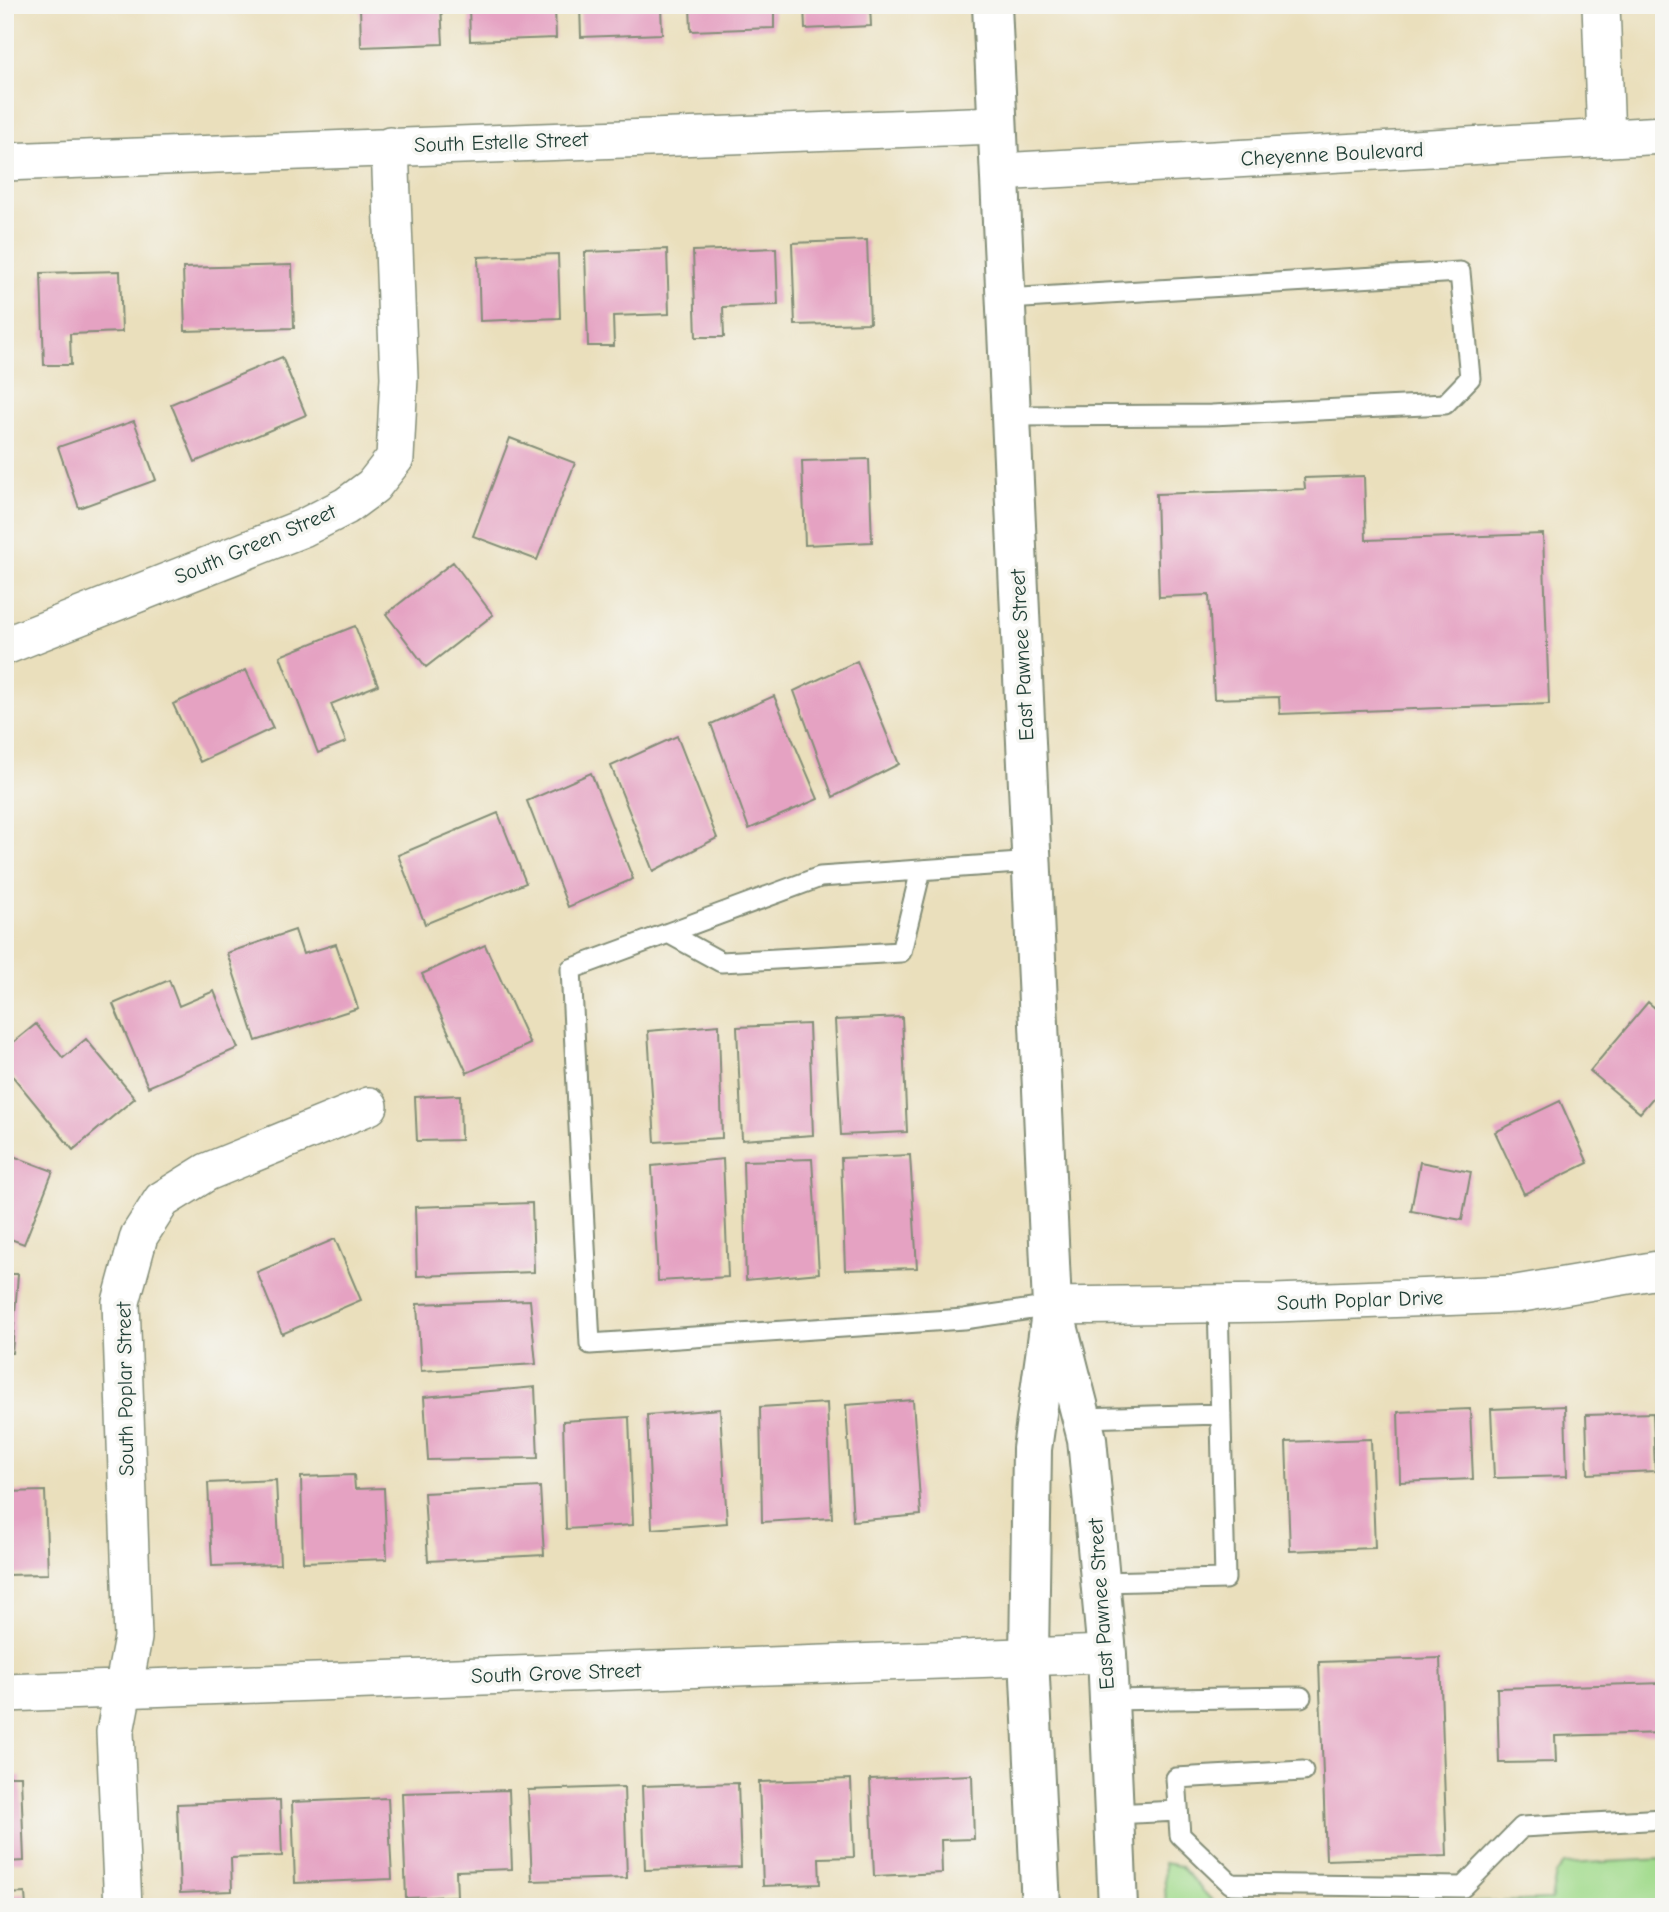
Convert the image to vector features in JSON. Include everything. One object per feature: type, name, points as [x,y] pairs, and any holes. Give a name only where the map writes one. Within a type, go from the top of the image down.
[{"type":"main road","name":"East Pawnee Street","points":[[992,5],[1052,1306],[1032,1449],[1029,1657],[1041,1907]]},
{"type":"main road","name":"East Pawnee Street","points":[[1052,1306],[1087,1439],[1107,1654],[1118,1907]]},
{"type":"street","points":[[1601,5],[1606,139]]},
{"type":"street","name":"South Estelle Street","points":[[5,162],[998,125]]},
{"type":"street","name":"Cheyenne Boulevard","points":[[1000,172],[1664,135]]},
{"type":"street","name":"South Green Street","points":[[5,646],[303,528],[346,506],[373,486],[396,458],[399,377],[390,146]]},
{"type":"street","name":"South Poplar Street","points":[[123,1907],[115,1732],[133,1639],[121,1302],[139,1236],[162,1200],[207,1172],[369,1106]]},
{"type":"street","name":"South Poplar Drive","points":[[1052,1306],[1516,1294],[1660,1272],[1664,1269]]},
{"type":"street","name":"South Grove Street","points":[[5,1693],[1107,1654]]},
{"type":"lane","points":[[1006,299],[1460,272],[1470,378],[1445,404],[1212,415],[1011,416]]},
{"type":"lane","points":[[1032,862],[821,877],[571,970],[590,1344],[964,1319],[1052,1306]]},
{"type":"lane","points":[[668,933],[721,962],[901,952],[921,870]]},
{"type":"lane","points":[[1100,1582],[1225,1580],[1218,1303]]},
{"type":"lane","points":[[1082,1418],[1221,1414]]},
{"type":"lane","points":[[1108,1700],[1301,1697]]},
{"type":"lane","points":[[1303,1771],[1176,1778],[1180,1835],[1231,1884],[1464,1886],[1522,1827],[1664,1819]]},
{"type":"lane","points":[[1114,1814],[1178,1811]]},
{"type":"green space","points":[[1664,1859],[1664,1907],[1348,1907],[1551,1900],[1556,1874],[1564,1864]]},
{"type":"green space","points":[[1164,1863],[1180,1866],[1218,1907],[1166,1907]]},
{"type":"building","points":[[360,5],[441,5],[443,44],[361,47]]},
{"type":"building","points":[[469,5],[555,5],[556,38],[470,41]]},
{"type":"building","points":[[580,5],[661,5],[662,34],[581,37]]},
{"type":"building","points":[[690,5],[774,5],[774,28],[691,31]]},
{"type":"building","points":[[804,5],[870,5],[871,26],[805,29]]},
{"type":"building","points":[[867,240],[870,323],[795,325],[792,243]]},
{"type":"building","points":[[776,248],[778,305],[723,307],[724,337],[696,337],[693,251]]},
{"type":"building","points":[[667,249],[669,314],[613,316],[614,346],[588,346],[585,252]]},
{"type":"building","points":[[558,254],[560,318],[480,321],[478,257]]},
{"type":"building","points":[[292,265],[294,328],[185,331],[183,268]]},
{"type":"building","points":[[120,271],[122,332],[70,334],[71,365],[44,365],[41,273]]},
{"type":"building","points":[[7,313],[8,342],[5,342]]},
{"type":"building","points":[[282,357],[306,415],[195,462],[171,404]]},
{"type":"building","points":[[134,421],[156,480],[79,508],[58,447]]},
{"type":"building","points":[[510,438],[575,463],[537,560],[473,536]]},
{"type":"building","points":[[869,459],[872,542],[805,545],[802,461]]},
{"type":"building","points":[[1364,476],[1366,540],[1543,534],[1549,704],[1280,714],[1279,697],[1214,699],[1209,595],[1159,597],[1156,494],[1305,489],[1304,478]]},
{"type":"building","points":[[453,562],[493,615],[426,667],[386,614]]},
{"type":"building","points":[[355,626],[378,685],[331,704],[346,742],[318,753],[280,656]]},
{"type":"building","points":[[857,661],[899,764],[833,797],[794,691]]},
{"type":"building","points":[[246,670],[273,728],[200,762],[173,704]]},
{"type":"building","points":[[774,696],[818,799],[749,829],[711,724]]},
{"type":"building","points":[[677,736],[717,838],[653,871],[611,766]]},
{"type":"building","points":[[591,773],[633,879],[568,907],[527,801]]},
{"type":"building","points":[[498,813],[526,883],[425,924],[398,855]]},
{"type":"building","points":[[295,930],[303,954],[336,944],[358,1008],[256,1041],[227,953]]},
{"type":"building","points":[[485,945],[530,1044],[467,1073],[422,974]]},
{"type":"building","points":[[169,980],[179,1006],[214,991],[238,1048],[148,1087],[113,1004]]},
{"type":"building","points":[[1648,1002],[1664,1016],[1664,1085],[1640,1113],[1590,1071]]},
{"type":"building","points":[[902,1017],[907,1132],[841,1135],[835,1020]]},
{"type":"building","points":[[36,1024],[63,1058],[86,1039],[135,1098],[73,1150],[5,1067],[5,1049]]},
{"type":"building","points":[[809,1024],[813,1135],[742,1140],[737,1027]]},
{"type":"building","points":[[719,1025],[722,1138],[655,1142],[648,1031]]},
{"type":"building","points":[[460,1095],[461,1140],[417,1141],[415,1097]]},
{"type":"building","points":[[1560,1101],[1588,1163],[1524,1194],[1495,1132]]},
{"type":"building","points":[[5,1153],[53,1171],[24,1244],[5,1237]]},
{"type":"building","points":[[910,1155],[917,1268],[845,1270],[841,1158]]},
{"type":"building","points":[[723,1159],[728,1277],[658,1281],[652,1166]]},
{"type":"building","points":[[812,1159],[819,1273],[746,1280],[743,1161]]},
{"type":"building","points":[[1420,1162],[1471,1172],[1462,1220],[1411,1211]]},
{"type":"building","points":[[532,1203],[534,1272],[417,1276],[415,1207]]},
{"type":"building","points":[[335,1239],[361,1300],[282,1334],[257,1272]]},
{"type":"building","points":[[5,1274],[18,1274],[12,1353],[5,1353]]},
{"type":"building","points":[[530,1300],[536,1364],[421,1371],[417,1304]]},
{"type":"building","points":[[535,1387],[538,1458],[428,1460],[424,1397]]},
{"type":"building","points":[[913,1400],[921,1515],[853,1521],[846,1405]]},
{"type":"building","points":[[827,1403],[832,1518],[762,1522],[760,1407]]},
{"type":"building","points":[[1565,1406],[1567,1476],[1494,1478],[1491,1409]]},
{"type":"building","points":[[720,1409],[727,1523],[652,1529],[647,1415]]},
{"type":"building","points":[[1470,1409],[1473,1479],[1400,1482],[1398,1412]]},
{"type":"building","points":[[1653,1413],[1655,1471],[1588,1474],[1586,1415]]},
{"type":"building","points":[[629,1417],[633,1525],[566,1529],[563,1421]]},
{"type":"building","points":[[1371,1439],[1375,1548],[1290,1551],[1286,1442]]},
{"type":"building","points":[[354,1475],[355,1489],[384,1488],[387,1559],[303,1562],[301,1477]]},
{"type":"building","points":[[276,1480],[280,1564],[212,1566],[208,1483]]},
{"type":"building","points":[[540,1487],[544,1555],[428,1561],[424,1493]]},
{"type":"building","points":[[45,1491],[48,1574],[5,1575],[5,1492]]},
{"type":"building","points":[[1440,1658],[1447,1856],[1326,1860],[1319,1662]]},
{"type":"building","points":[[1664,1683],[1664,1733],[1555,1736],[1556,1762],[1499,1763],[1497,1688]]},
{"type":"building","points":[[972,1775],[974,1839],[941,1840],[942,1873],[874,1876],[870,1779]]},
{"type":"building","points":[[5,1776],[21,1776],[24,1861],[5,1862]]},
{"type":"building","points":[[851,1779],[854,1857],[819,1858],[820,1884],[763,1886],[759,1782]]},
{"type":"building","points":[[738,1783],[741,1867],[645,1870],[642,1786]]},
{"type":"building","points":[[624,1787],[627,1878],[532,1881],[528,1790]]},
{"type":"building","points":[[509,1790],[512,1869],[456,1871],[457,1896],[406,1898],[402,1793]]},
{"type":"building","points":[[388,1798],[392,1879],[295,1883],[292,1802]]},
{"type":"building","points":[[280,1800],[282,1856],[231,1858],[232,1891],[180,1893],[177,1804]]},
{"type":"building","points":[[25,1893],[26,1907],[5,1907],[5,1894]]}]
